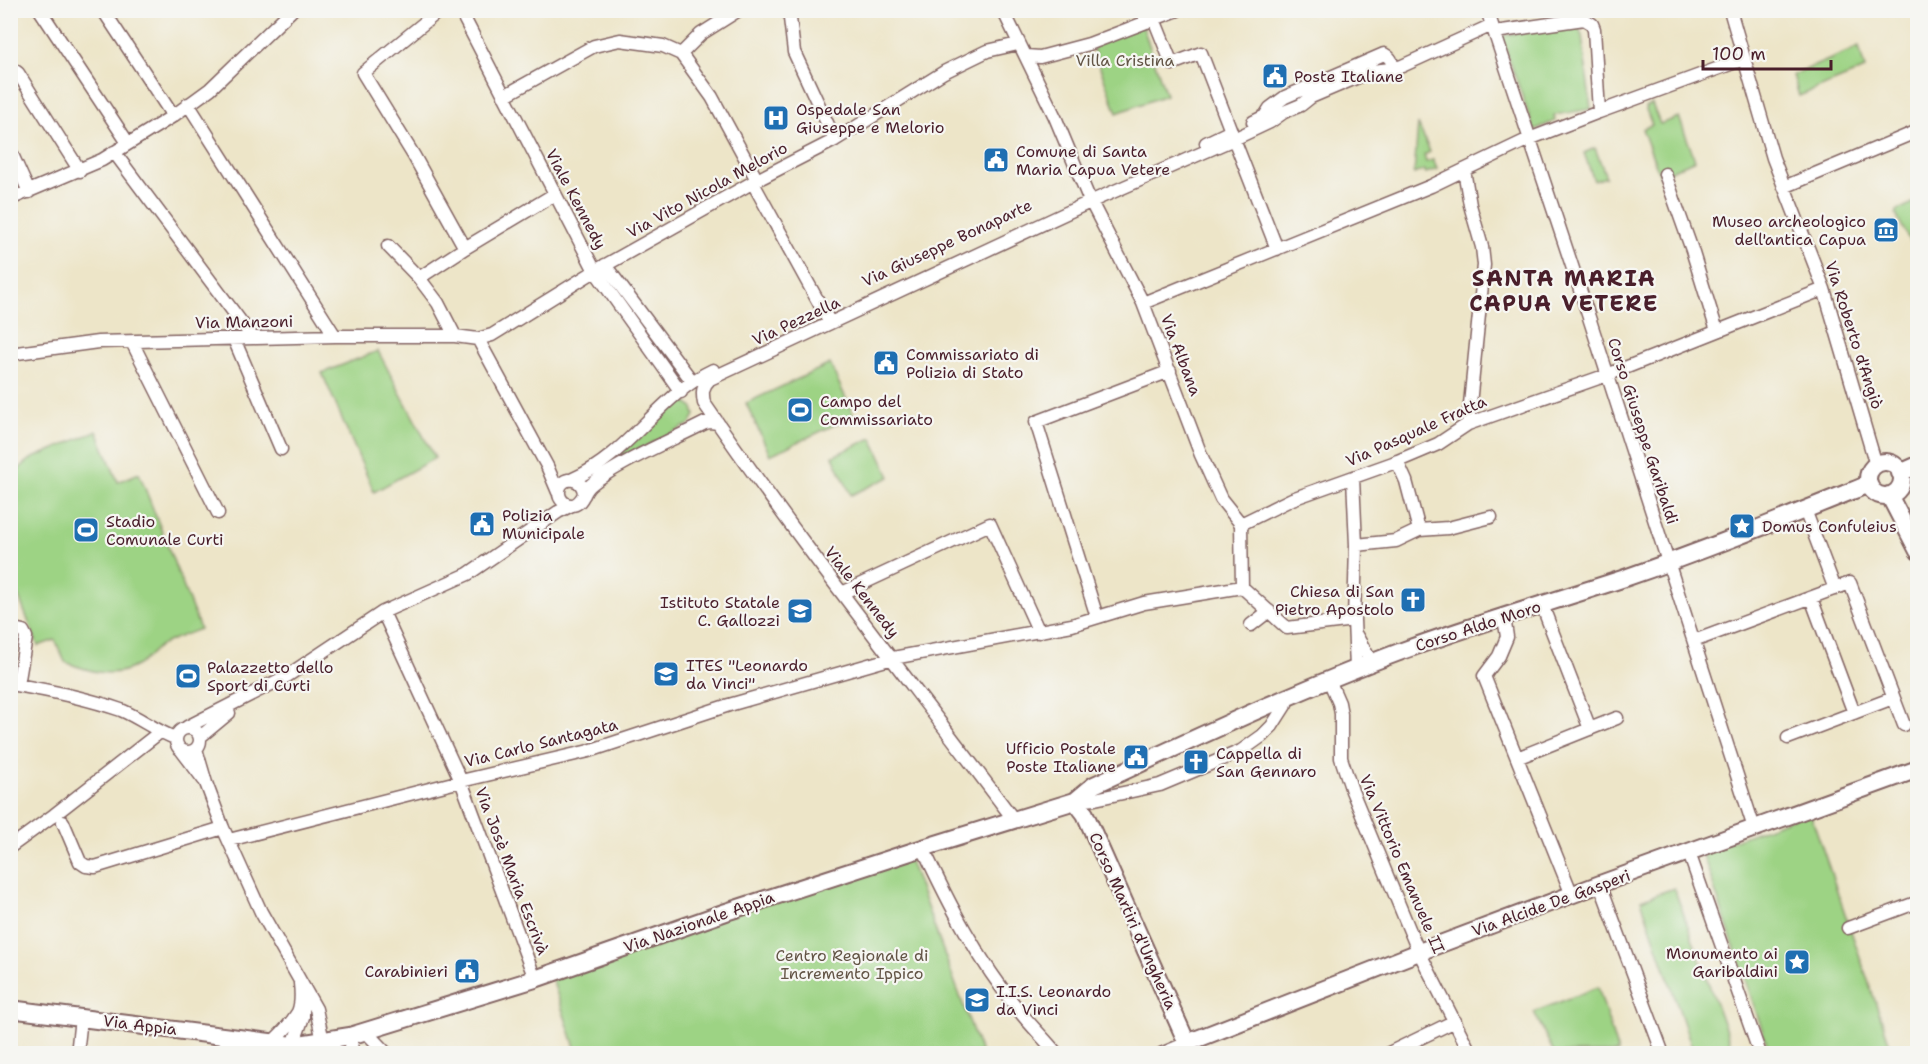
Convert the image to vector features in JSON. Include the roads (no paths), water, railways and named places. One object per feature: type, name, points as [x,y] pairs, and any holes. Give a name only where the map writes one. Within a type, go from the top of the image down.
[{"type":"main road","points":[[1890,463],[1900,473],[1898,489],[1889,495],[1879,495],[1869,484],[1869,473],[1876,465],[1890,463]]},
{"type":"main road","points":[[1900,473],[1917,465]]},
{"type":"main road","name":"Corso Aldo Moro","points":[[1075,801],[1094,785],[1284,698],[1364,666],[1668,562],[1869,484]]},
{"type":"main road","points":[[1889,495],[1917,551]]},
{"type":"main road","name":"Via Alcide De Gasperi","points":[[1190,1048],[1419,952],[1917,769]]},
{"type":"main road","name":"Via Nazionale Appia","points":[[323,1041],[359,1033],[535,979],[726,912],[1075,801]]},
{"type":"main road","name":"Corso Martiri d'Ungheria","points":[[1075,801],[1085,814],[1190,1048]]},
{"type":"main road","name":"Via Appia","points":[[10,1008],[267,1050],[323,1041]]},
{"type":"street","points":[[40,10],[128,143]]},
{"type":"street","points":[[103,10],[173,116]]},
{"type":"street","points":[[10,200],[80,171],[173,116],[210,89],[292,10]]},
{"type":"street","points":[[440,10],[363,73],[414,156],[465,248]]},
{"type":"street","name":"Viale Kennedy","points":[[460,10],[555,194],[681,392]]},
{"type":"street","points":[[681,54],[701,34],[739,10]]},
{"type":"street","points":[[789,10],[794,52],[835,140]]},
{"type":"street","name":"Via Albana","points":[[1003,10],[1090,198],[1143,303],[1201,455],[1217,490],[1241,524]]},
{"type":"street","points":[[1026,56],[1041,57],[1089,44],[1148,17],[1178,10]]},
{"type":"street","name":"Corso Giuseppe Garibaldi","points":[[1487,10],[1754,828]]},
{"type":"street","name":"Via Roberto d'Angiò","points":[[1730,10],[1773,158],[1824,288],[1876,465]]},
{"type":"street","points":[[1148,17],[1172,64],[1201,53],[1277,249]]},
{"type":"street","points":[[1090,198],[1232,133],[1270,122],[1279,108],[1301,105],[1311,97],[1372,71],[1391,69],[1493,29],[1584,19],[1592,24],[1599,112]]},
{"type":"street","points":[[144,723],[181,732],[287,676],[383,612],[468,574],[558,512],[580,502],[588,487],[692,381],[828,320],[712,97],[681,54],[663,46],[620,40],[594,46],[504,96]]},
{"type":"street","name":"Via Vito Nicola Melorio","points":[[478,339],[492,335],[600,268],[835,140],[944,72],[987,51],[1018,44]]},
{"type":"street","points":[[1143,303],[1464,170],[1529,139],[1744,59]]},
{"type":"street","points":[[10,71],[14,70],[18,73],[80,171]]},
{"type":"street","points":[[188,104],[334,336]]},
{"type":"street","points":[[1784,187],[1917,131]]},
{"type":"street","points":[[10,150],[29,192]]},
{"type":"street","points":[[114,152],[253,338]]},
{"type":"street","points":[[1464,170],[1484,265],[1468,424]]},
{"type":"street","points":[[1665,174],[1717,331]]},
{"type":"street","points":[[419,279],[465,248],[555,194]]},
{"type":"street","name":"Via Pezzella","points":[[704,403],[703,389],[710,379],[828,320],[1090,198]]},
{"type":"street","points":[[388,246],[438,303],[455,336]]},
{"type":"street","points":[[600,268],[692,381]]},
{"type":"street","name":"Via Pasquale Fratta","points":[[1241,524],[1319,488],[1353,478],[1438,444],[1468,424],[1607,375],[1824,288]]},
{"type":"street","points":[[492,335],[492,363]]},
{"type":"street","name":"Via Manzoni","points":[[10,354],[93,343],[334,336],[455,336],[478,339]]},
{"type":"street","points":[[234,339],[281,449]]},
{"type":"street","points":[[478,339],[547,466],[564,503],[572,505]]},
{"type":"street","points":[[132,342],[218,513]]},
{"type":"street","points":[[1097,617],[1036,423],[1170,371]]},
{"type":"street","points":[[681,392],[698,398],[704,403],[697,423],[691,430]]},
{"type":"street","name":"Viale Kennedy","points":[[704,403],[789,525],[893,658],[1014,820]]},
{"type":"street","points":[[407,601],[453,574],[554,507],[561,484],[710,422],[718,423]]},
{"type":"street","points":[[1397,461],[1406,481],[1419,530]]},
{"type":"street","points":[[547,466],[580,483],[584,495]]},
{"type":"street","points":[[1353,478],[1356,545],[1354,620],[1364,666]]},
{"type":"street","points":[[1805,510],[1835,589]]},
{"type":"street","points":[[1356,545],[1396,541],[1419,530],[1448,528],[1491,517]]},
{"type":"street","points":[[842,593],[990,524],[1039,632]]},
{"type":"street","points":[[1241,524],[1242,587],[1287,628],[1354,620]]},
{"type":"street","points":[[1694,641],[1850,583],[1904,725]]},
{"type":"street","name":"Via Carlo Santagata","points":[[230,840],[589,751],[729,705],[893,658],[1072,626],[1144,603],[1242,587]]},
{"type":"street","points":[[1811,598],[1854,713]]},
{"type":"street","points":[[1542,605],[1590,729]]},
{"type":"street","points":[[1251,625],[1269,611]]},
{"type":"street","name":"Via Josè Maria Escrivà","points":[[383,612],[461,781],[535,979]]},
{"type":"street","points":[[1504,617],[1507,637],[1499,656],[1484,676],[1572,895]]},
{"type":"street","points":[[10,628],[23,631],[26,637],[14,685],[95,702],[123,711],[160,732],[195,730],[206,783],[223,828],[261,912],[316,1009],[323,1041],[340,1053]]},
{"type":"street","name":"Via Vittorio Emanuele II","points":[[1329,680],[1341,714],[1341,758],[1344,769],[1419,952],[1471,1053]]},
{"type":"street","points":[[182,751],[190,752],[250,696]]},
{"type":"street","points":[[1075,801],[1160,785],[1241,751],[1272,726],[1286,704],[1284,698]]},
{"type":"street","points":[[1788,738],[1893,698]]},
{"type":"street","points":[[1517,758],[1617,718]]},
{"type":"street","points":[[10,847],[160,732]]},
{"type":"street","points":[[181,732],[177,746],[206,783]]},
{"type":"street","points":[[63,822],[80,862],[86,866],[95,867],[223,828]]},
{"type":"street","points":[[923,848],[956,915],[1016,1008],[1057,1053]]},
{"type":"street","points":[[1689,853],[1760,1053]]},
{"type":"street","points":[[1600,884],[1663,1053]]},
{"type":"street","points":[[1848,928],[1917,902]]},
{"type":"street","points":[[293,1045],[303,1017],[304,1002],[300,982]]},
{"type":"street","points":[[267,1050],[299,1011],[300,982]]},
{"type":"street","points":[[77,1053],[81,1018]]},
{"type":"street","points":[[1387,1053],[1455,1021]]},
{"type":"street","points":[[387,1024],[385,1039],[387,1052]]},
{"type":"street","points":[[350,1053],[359,1033],[387,1052]]},
{"type":"street","points":[[1161,1053],[1190,1048]]},
{"type":"place","name":"Poste Italiane","points":[[1275,76]]},
{"type":"place","name":"Ospedale San Giuseppe e Melorio","points":[[776,118]]},
{"type":"place","name":"Comune di Santa Maria Capua Vetere","points":[[996,160]]},
{"type":"place","name":"Museo archeologico dell'antica Capua","points":[[1886,230]]},
{"type":"place","name":"Commissariato di Polizia di Stato","points":[[886,363]]},
{"type":"place","name":"Campo del Commissariato","points":[[800,410]]},
{"type":"place","name":"Polizia Municipale","points":[[482,524]]},
{"type":"place","name":"Domus Confuleius","points":[[1742,526]]},
{"type":"place","name":"Stadio Comunale Curti","points":[[86,530]]},
{"type":"place","name":"Chiesa di San Pietro Apostolo","points":[[1413,600]]},
{"type":"place","name":"Istituto Statale C. Gallozzi","points":[[800,611]]},
{"type":"place","name":"ITES \"Leonardo da Vinci\"","points":[[666,674]]},
{"type":"place","name":"Palazzetto dello Sport di Curti","points":[[188,676]]},
{"type":"place","name":"Ufficio Postale Poste Italiane","points":[[1136,757]]},
{"type":"place","name":"Cappella di San Gennaro","points":[[1196,762]]},
{"type":"place","name":"Monumento ai Garibaldini","points":[[1797,962]]},
{"type":"place","name":"Carabinieri","points":[[467,971]]},
{"type":"place","name":"I.I.S. Leonardo da Vinci","points":[[977,1000]]},
{"type":"district","name":"SANTA MARIA CAPUA VETERE","points":[[1564,290]]},
{"type":"park label","name":"Villa Cristina","points":[[1125,60]]},
{"type":"park label","name":"Centro Regionale di Incremento Ippico","points":[[852,964]]}]
